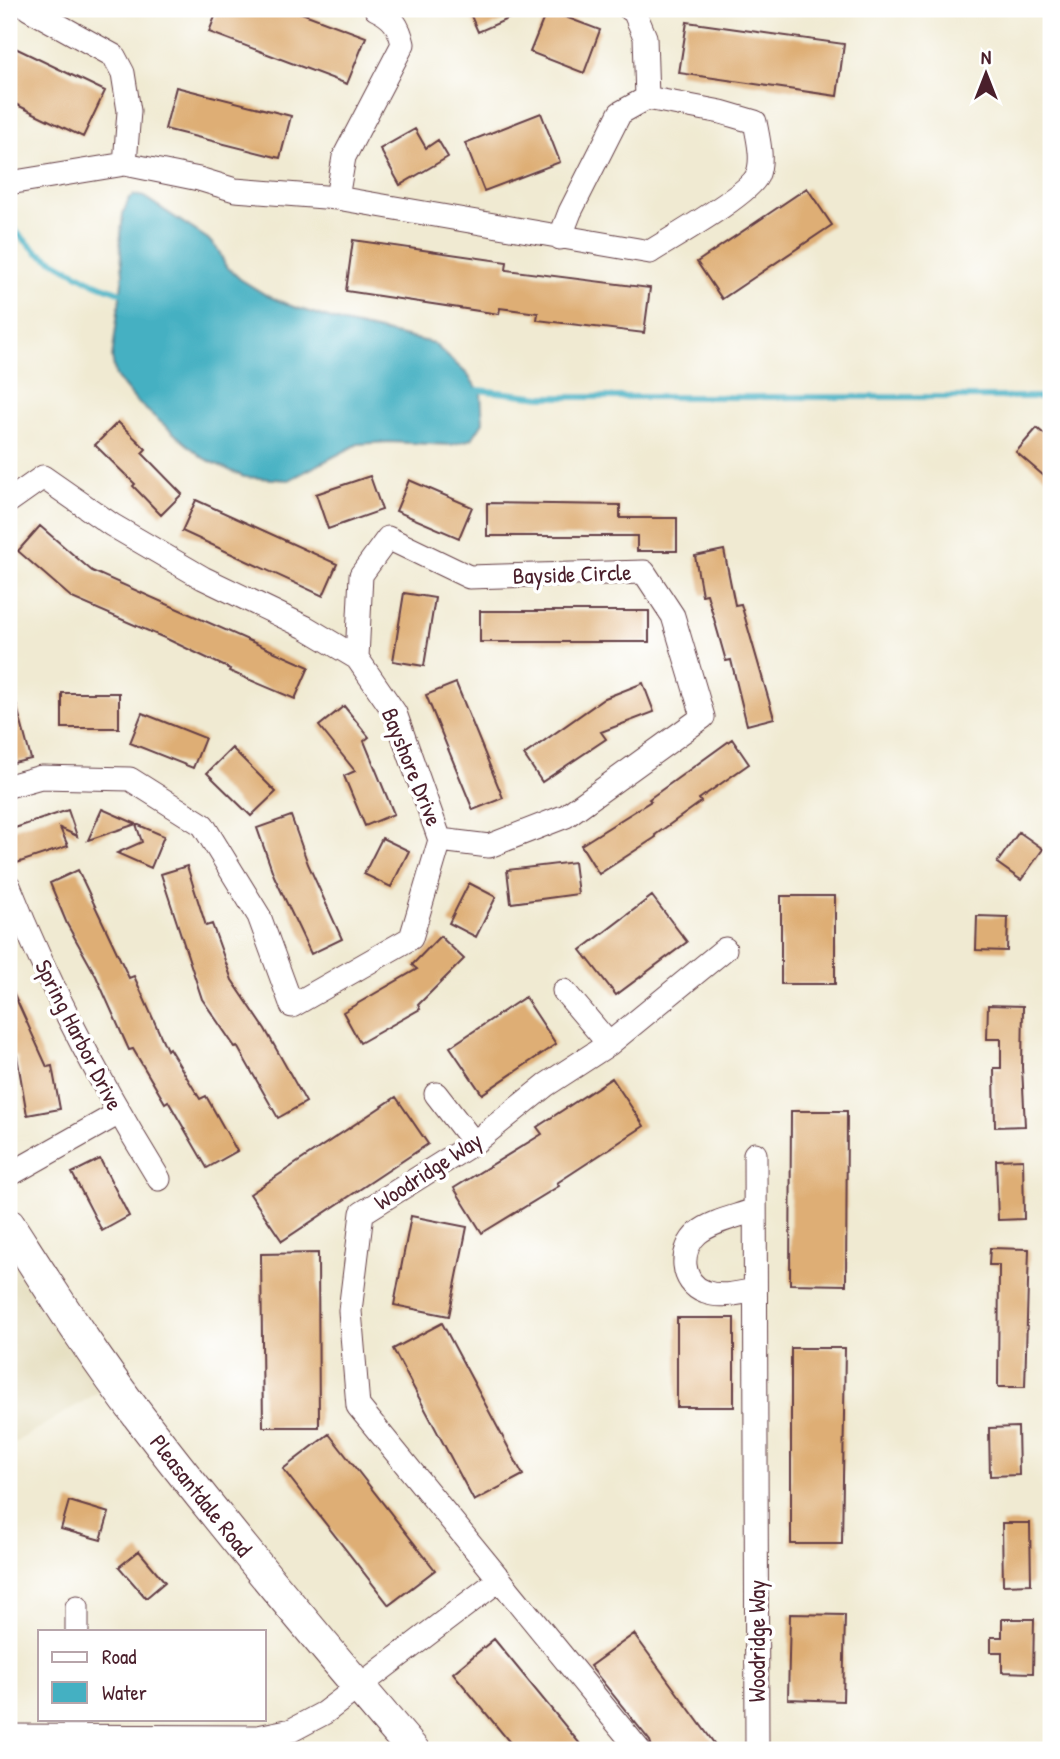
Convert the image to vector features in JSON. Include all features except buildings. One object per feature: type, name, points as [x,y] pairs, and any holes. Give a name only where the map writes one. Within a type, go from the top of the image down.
[{"type":"main road","name":"Pleasantdale Road","points":[[9,1225],[139,1417],[310,1632],[414,1750]]},
{"type":"street","points":[[29,9],[114,56],[123,73],[129,111],[125,164]]},
{"type":"street","points":[[337,198],[344,157],[403,44],[397,24],[389,15],[376,9]]},
{"type":"street","points":[[630,9],[634,11],[645,37],[647,98]]},
{"type":"street","points":[[9,183],[125,164],[199,179],[235,190],[337,198],[560,238],[650,252],[731,200],[757,178],[760,160],[755,122],[721,111],[647,98],[620,113],[570,212],[560,238]]},
{"type":"street","name":"Bayshore Drive","points":[[9,501],[43,477],[112,525],[203,578],[306,627],[357,658],[395,713],[440,840],[411,938],[292,1006],[259,916],[203,825],[130,779],[41,777],[9,786]]},
{"type":"street","name":"Bayside Circle","points":[[357,658],[362,575],[388,538],[469,577],[644,572],[673,616],[703,717],[566,816],[489,846],[440,840]]},
{"type":"street","name":"Spring Harbor Drive","points":[[9,886],[32,944],[80,1044],[159,1179]]},
{"type":"street","name":"Woodridge Way","points":[[639,1750],[358,1406],[350,1311],[362,1213],[474,1143],[546,1085],[609,1044],[725,949]]},
{"type":"street","points":[[564,991],[609,1044]]},
{"type":"street","points":[[436,1094],[474,1143]]},
{"type":"street","points":[[9,1175],[119,1114]]},
{"type":"street","name":"Woodridge Way","points":[[755,1154],[757,1750]]},
{"type":"street","points":[[754,1210],[715,1224],[699,1233],[687,1244],[684,1254],[685,1267],[697,1288],[707,1293],[733,1294],[755,1290]]},
{"type":"street","points":[[9,1736],[77,1728],[258,1737],[292,1730],[324,1713],[500,1579]]},
{"type":"street","points":[[77,1607],[77,1630]]},
{"type":"shaded area","points":[[9,1241],[104,1389],[9,1446]]},
{"type":"water","points":[[135,195],[144,197],[208,239],[219,251],[225,265],[240,279],[266,295],[344,323],[433,343],[467,374],[481,394],[483,422],[472,439],[451,445],[389,442],[358,444],[289,480],[244,477],[203,458],[136,401],[116,377],[112,358],[123,274],[120,244],[123,214],[129,198]]},
{"type":"waterway","points":[[9,225],[37,252],[92,282],[121,293]]},
{"type":"waterway","points":[[478,390],[543,397],[1051,397]]}]
